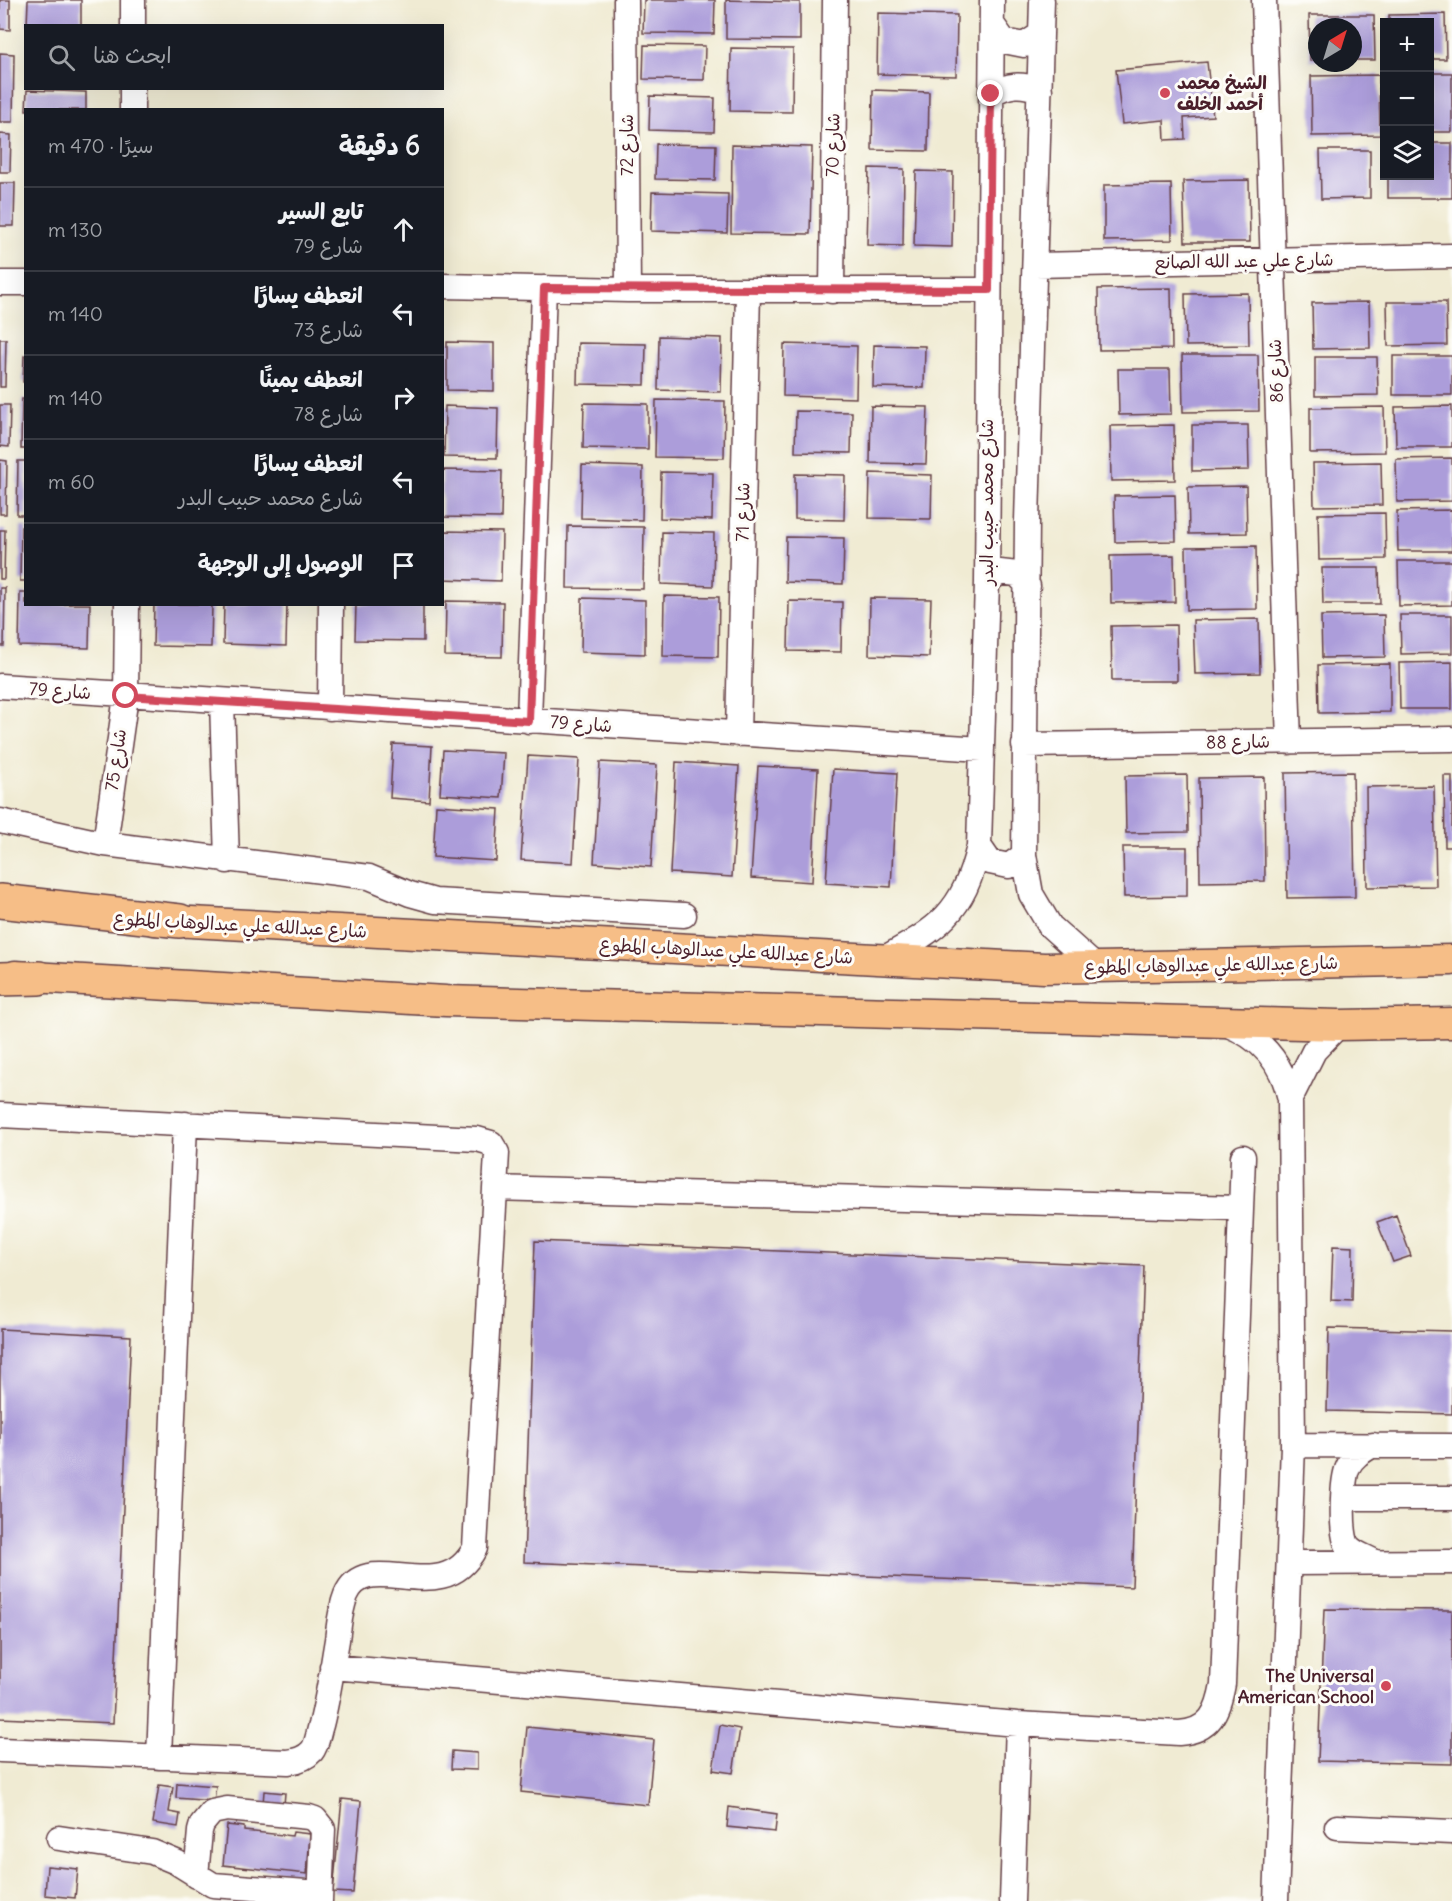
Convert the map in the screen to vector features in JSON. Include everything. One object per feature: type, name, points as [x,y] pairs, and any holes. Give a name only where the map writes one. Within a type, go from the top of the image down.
[{"type":"highway","points":[[0,901],[180,921]]},
{"type":"highway","points":[[0,980],[39,978]]},
{"type":"main road","name":"شارع عبدالله علي عبدالوهاب المطوع","points":[[0,912],[1044,968],[1452,960]]},
{"type":"main road","points":[[0,974],[446,1001],[1339,1025],[1452,1023]]},
{"type":"street","points":[[133,0],[133,24]]},
{"type":"street","name":"شارع 72","points":[[626,0],[628,290]]},
{"type":"street","name":"شارع 70","points":[[832,291],[835,0]]},
{"type":"street","name":"شارع محمد حبيب البدر","points":[[881,960],[928,934],[956,908],[972,875],[979,846],[987,582],[992,0]]},
{"type":"street","points":[[1042,0],[1027,520],[1024,855],[1031,894],[1050,926],[1096,968]]},
{"type":"street","name":"شارع 86","points":[[1264,0],[1289,742]]},
{"type":"street","points":[[992,24],[1004,41],[1024,45],[1041,34]]},
{"type":"street","points":[[991,94],[1006,86],[1023,84],[1040,90]]},
{"type":"street","points":[[132,90],[132,108]]},
{"type":"street","name":"شارع علي عبد الله الصانع","points":[[1035,265],[1452,256]]},
{"type":"street","points":[[0,283],[24,283]]},
{"type":"street","points":[[444,286],[748,291],[989,290]]},
{"type":"street","points":[[529,721],[544,288]]},
{"type":"street","name":"شارع 71","points":[[738,734],[748,291]]},
{"type":"street","points":[[986,516],[999,524],[1013,526],[1027,520]]},
{"type":"street","points":[[987,582],[1000,572],[1017,574],[1028,586]]},
{"type":"street","name":"شارع 75","points":[[105,844],[126,696],[127,606]]},
{"type":"street","points":[[330,708],[331,606]]},
{"type":"street","name":"شارع 79","points":[[0,686],[126,696],[982,749]]},
{"type":"street","points":[[222,701],[227,861]]},
{"type":"street","name":"شارع 88","points":[[1024,745],[1452,740]]},
{"type":"street","points":[[0,821],[105,844],[369,877],[410,894],[435,901],[684,915]]},
{"type":"street","points":[[979,846],[990,862],[1009,866],[1024,855]]},
{"type":"street","points":[[1210,1021],[1239,1029],[1264,1046],[1282,1071],[1290,1100],[1293,1445],[1276,1901]]},
{"type":"street","points":[[1290,1100],[1314,1051],[1339,1025]]},
{"type":"street","points":[[0,1115],[486,1140],[497,1153],[475,1548],[460,1568],[441,1578],[375,1575],[356,1580],[342,1608],[325,1708],[314,1750],[298,1761],[0,1750]]},
{"type":"street","points":[[159,1757],[185,1124]]},
{"type":"street","points":[[332,1667],[1018,1724],[1179,1733],[1192,1732],[1204,1727],[1215,1713],[1223,1684],[1239,1208],[1243,1157]]},
{"type":"street","points":[[496,1188],[1239,1208]]},
{"type":"street","points":[[1293,1445],[1452,1446]]},
{"type":"street","points":[[1372,1445],[1357,1455],[1348,1465],[1344,1479],[1344,1536],[1348,1546],[1373,1561]]},
{"type":"street","points":[[1344,1498],[1452,1498]]},
{"type":"street","points":[[1290,1563],[1452,1562]]},
{"type":"street","points":[[1012,1901],[1018,1724]]},
{"type":"street","points":[[59,1838],[152,1852],[176,1862],[196,1876],[222,1886],[320,1897],[323,1828],[320,1823],[309,1817],[227,1809],[212,1812],[202,1824],[200,1831],[196,1876]]},
{"type":"street","points":[[1337,1827],[1452,1832]]},
{"type":"building","points":[[0,0],[10,0],[10,30],[0,29]]},
{"type":"building","points":[[28,0],[81,0],[81,24],[27,24]]},
{"type":"building","points":[[644,0],[715,0],[714,34],[643,33]]},
{"type":"building","points":[[726,0],[800,2],[800,40],[726,39]]},
{"type":"building","points":[[878,13],[957,15],[956,76],[877,74]]},
{"type":"building","points":[[1445,14],[1446,59],[1434,59],[1434,18],[1389,18],[1389,15]]},
{"type":"building","points":[[1309,15],[1374,15],[1375,60],[1362,60],[1362,18],[1309,18]]},
{"type":"building","points":[[644,45],[705,46],[704,80],[643,79]]},
{"type":"building","points":[[731,48],[793,49],[792,112],[730,111]]},
{"type":"building","points":[[0,53],[14,54],[13,122],[0,122]]},
{"type":"building","name":"الشيخ محمد أحمد الخلف","points":[[1207,62],[1213,116],[1184,118],[1185,139],[1165,140],[1164,120],[1122,124],[1116,70]]},
{"type":"building","points":[[1434,73],[1452,73],[1452,132],[1434,132]]},
{"type":"building","points":[[1379,75],[1380,135],[1312,136],[1311,76]]},
{"type":"building","points":[[27,90],[86,92],[86,108],[26,108]]},
{"type":"building","points":[[873,90],[929,92],[928,151],[872,150]]},
{"type":"building","points":[[650,96],[715,98],[714,132],[649,130]]},
{"type":"building","points":[[0,134],[11,135],[10,172],[0,172]]},
{"type":"building","points":[[1434,143],[1452,143],[1452,198],[1388,198],[1388,180],[1434,180]]},
{"type":"building","points":[[656,144],[716,145],[715,180],[655,179]]},
{"type":"building","points":[[732,145],[812,147],[810,234],[731,233]]},
{"type":"building","points":[[1320,150],[1370,150],[1370,198],[1321,199]]},
{"type":"building","points":[[869,168],[904,169],[903,246],[867,245]]},
{"type":"building","points":[[916,171],[953,172],[952,247],[914,246]]},
{"type":"building","points":[[1249,180],[1250,242],[1185,242],[1183,181]]},
{"type":"building","points":[[0,183],[15,183],[14,226],[0,226]]},
{"type":"building","points":[[1171,184],[1172,240],[1104,241],[1104,185]]},
{"type":"building","points":[[652,192],[728,194],[727,233],[651,231]]},
{"type":"building","points":[[1171,288],[1172,349],[1099,350],[1098,289]]},
{"type":"building","points":[[1248,293],[1249,345],[1186,346],[1185,294]]},
{"type":"building","points":[[1369,302],[1370,348],[1313,349],[1312,303]]},
{"type":"building","points":[[1387,302],[1446,302],[1447,345],[1388,346]]},
{"type":"building","points":[[659,336],[722,338],[721,392],[658,390]]},
{"type":"building","points":[[0,339],[6,339],[5,387],[0,387]]},
{"type":"building","points":[[447,342],[494,343],[494,391],[447,390]]},
{"type":"building","points":[[578,343],[646,344],[645,385],[577,384]]},
{"type":"building","points":[[784,344],[857,346],[856,398],[783,396]]},
{"type":"building","points":[[874,345],[925,346],[924,388],[873,387]]},
{"type":"building","points":[[1182,355],[1258,355],[1259,411],[1183,412]]},
{"type":"building","points":[[1393,356],[1452,356],[1452,395],[1393,395]]},
{"type":"building","points":[[1315,357],[1377,357],[1378,395],[1315,396]]},
{"type":"building","points":[[1118,369],[1170,369],[1171,414],[1119,415]]},
{"type":"building","points":[[22,399],[24,399],[24,449],[21,449]]},
{"type":"building","points":[[656,400],[725,401],[724,458],[655,457]]},
{"type":"building","points":[[584,403],[648,404],[648,449],[583,448]]},
{"type":"building","points":[[0,405],[10,405],[9,447],[0,446]]},
{"type":"building","points":[[445,406],[498,408],[497,458],[444,457]]},
{"type":"building","points":[[871,406],[928,407],[926,464],[870,463]]},
{"type":"building","points":[[1452,406],[1452,447],[1396,447],[1395,407]]},
{"type":"building","points":[[1384,407],[1385,452],[1310,453],[1310,408]]},
{"type":"building","points":[[796,411],[852,412],[851,453],[795,452]]},
{"type":"building","points":[[1174,425],[1175,480],[1111,481],[1110,426]]},
{"type":"building","points":[[1192,425],[1248,425],[1249,470],[1192,471]]},
{"type":"building","points":[[1452,458],[1452,501],[1397,502],[1396,459]]},
{"type":"building","points":[[0,460],[7,461],[6,514],[0,514]]},
{"type":"building","points":[[18,461],[24,461],[24,515],[17,515]]},
{"type":"building","points":[[1381,462],[1382,505],[1314,506],[1313,463]]},
{"type":"building","points":[[582,465],[643,467],[642,520],[581,518]]},
{"type":"building","points":[[444,470],[502,471],[501,518],[444,517]]},
{"type":"building","points":[[661,472],[713,473],[712,520],[660,518]]},
{"type":"building","points":[[870,473],[932,475],[931,519],[869,518]]},
{"type":"building","points":[[795,474],[845,475],[844,520],[795,519]]},
{"type":"building","points":[[1246,486],[1247,533],[1189,534],[1188,487]]},
{"type":"building","points":[[1175,495],[1176,541],[1115,542],[1114,496]]},
{"type":"building","points":[[1452,510],[1452,551],[1398,551],[1397,511]]},
{"type":"building","points":[[1385,513],[1386,559],[1319,560],[1318,514]]},
{"type":"building","points":[[568,526],[644,527],[643,589],[567,588]]},
{"type":"building","points":[[21,527],[24,527],[24,581],[20,581]]},
{"type":"building","points":[[0,530],[5,530],[4,579],[0,579]]},
{"type":"building","points":[[444,531],[502,532],[501,581],[444,579]]},
{"type":"building","points":[[662,532],[714,533],[713,586],[661,584]]},
{"type":"building","points":[[786,537],[844,538],[843,584],[785,582]]},
{"type":"building","points":[[1256,546],[1257,609],[1187,610],[1186,547]]},
{"type":"building","points":[[1174,555],[1175,602],[1111,603],[1110,556]]},
{"type":"building","points":[[1398,561],[1452,561],[1452,605],[1399,606]]},
{"type":"building","points":[[1322,568],[1379,568],[1380,604],[1323,604]]},
{"type":"building","points":[[0,588],[5,588],[4,646],[0,646]]},
{"type":"building","points":[[20,593],[24,593],[24,606],[90,606],[89,648],[19,646]]},
{"type":"building","points":[[664,596],[719,597],[718,657],[663,656]]},
{"type":"building","points":[[582,598],[645,600],[645,654],[581,652]]},
{"type":"building","points":[[870,598],[931,599],[929,657],[869,655]]},
{"type":"building","points":[[446,601],[503,602],[502,657],[445,656]]},
{"type":"building","points":[[789,601],[842,602],[841,652],[788,651]]},
{"type":"building","points":[[154,606],[212,606],[211,647],[153,646]]},
{"type":"building","points":[[224,606],[287,606],[286,646],[223,644]]},
{"type":"building","points":[[356,606],[423,606],[423,641],[355,640]]},
{"type":"building","points":[[1384,615],[1385,657],[1322,658],[1321,616]]},
{"type":"building","points":[[1400,615],[1452,615],[1452,653],[1401,654]]},
{"type":"building","points":[[1259,619],[1260,673],[1195,674],[1193,620]]},
{"type":"building","points":[[1176,625],[1177,681],[1112,681],[1111,626]]},
{"type":"building","points":[[1452,662],[1452,709],[1400,709],[1399,663]]},
{"type":"building","points":[[1390,664],[1390,712],[1319,713],[1318,665]]},
{"type":"building","points":[[393,744],[432,746],[429,801],[390,798]]},
{"type":"building","points":[[443,750],[504,753],[501,798],[440,794]]},
{"type":"building","points":[[528,756],[579,759],[573,863],[521,860]]},
{"type":"building","points":[[600,762],[657,765],[651,867],[594,863]]},
{"type":"building","points":[[676,762],[739,766],[732,877],[670,873]]},
{"type":"building","points":[[758,766],[818,769],[812,882],[751,878]]},
{"type":"building","points":[[833,769],[897,773],[891,887],[826,883]]},
{"type":"building","points":[[1353,772],[1355,897],[1287,898],[1285,773]]},
{"type":"building","points":[[1187,775],[1188,832],[1126,833],[1125,776]]},
{"type":"building","points":[[1444,776],[1452,776],[1452,847],[1445,847]]},
{"type":"building","points":[[1264,777],[1265,881],[1200,882],[1199,778]]},
{"type":"building","points":[[1434,786],[1436,886],[1367,887],[1366,787]]},
{"type":"building","points":[[436,805],[499,809],[496,861],[433,857]]},
{"type":"building","points":[[1123,847],[1187,847],[1187,896],[1124,897]]},
{"type":"building","points":[[1396,1215],[1411,1256],[1393,1262],[1377,1222]]},
{"type":"building","points":[[535,1241],[1144,1266],[1132,1587],[524,1562]]},
{"type":"building","points":[[1333,1246],[1353,1247],[1352,1302],[1331,1301]]},
{"type":"building","points":[[1329,1328],[1452,1331],[1452,1414],[1327,1411]]},
{"type":"building","points":[[0,1329],[131,1336],[113,1723],[0,1718]]},
{"type":"building","name":"The Universal American School","points":[[1324,1609],[1452,1610],[1452,1764],[1318,1761]]},
{"type":"building","points":[[720,1725],[740,1729],[733,1773],[713,1770]]},
{"type":"building","points":[[527,1727],[654,1740],[648,1805],[521,1792]]},
{"type":"building","points":[[452,1751],[477,1753],[477,1770],[451,1769]]},
{"type":"building","points":[[177,1783],[216,1786],[214,1801],[176,1798]]},
{"type":"building","points":[[159,1785],[173,1787],[169,1812],[180,1814],[178,1827],[153,1823]]},
{"type":"building","points":[[264,1791],[285,1793],[284,1805],[263,1804]]},
{"type":"building","points":[[342,1799],[361,1801],[353,1893],[333,1892]]},
{"type":"building","points":[[729,1807],[777,1814],[775,1832],[727,1827]]},
{"type":"building","points":[[227,1825],[244,1827],[244,1831],[292,1836],[293,1832],[310,1834],[307,1874],[223,1865]]},
{"type":"building","points":[[47,1866],[78,1869],[75,1898],[45,1895]]},
{"type":"place","name":"الشيخ محمد أحمد الخلف","points":[[1165,93]]},
{"type":"place","name":"The Universal American School","points":[[1386,1686]]},
{"type":"route","points":[[126,696],[529,721],[544,288],[748,291],[989,290],[991,94]]}]
